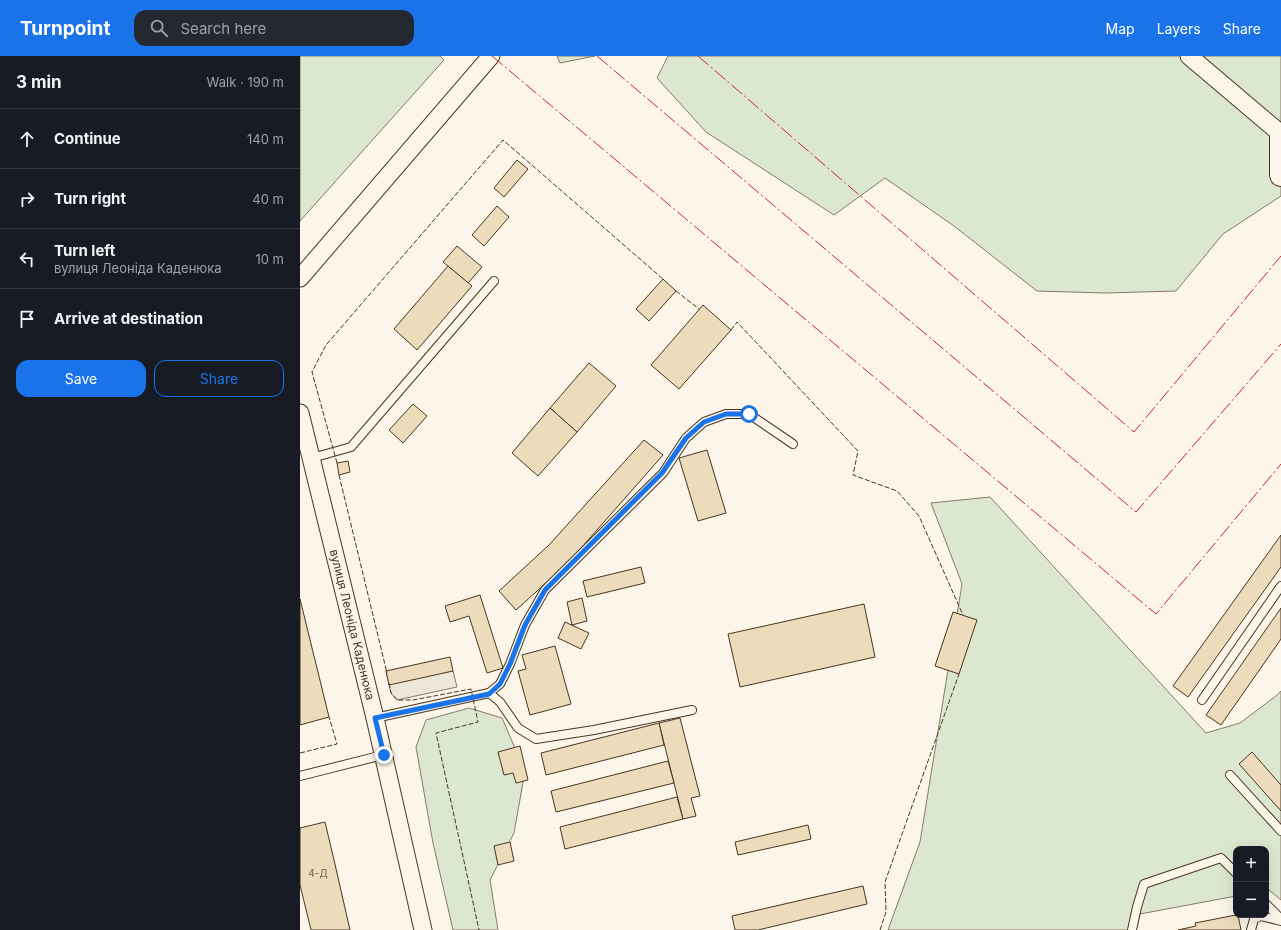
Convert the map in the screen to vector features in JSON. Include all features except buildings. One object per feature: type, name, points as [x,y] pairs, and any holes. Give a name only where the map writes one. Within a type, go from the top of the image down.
[{"type":"street","points":[[300,278],[491,56]]},
{"type":"street","points":[[1189,56],[1281,135],[1281,175]]},
{"type":"street","name":"вулиця Леоніда Каденюка","points":[[300,413],[384,755],[424,930]]},
{"type":"lane","points":[[312,458],[351,447],[494,281]]},
{"type":"lane","points":[[375,718],[489,694],[500,684],[510,664],[525,625],[545,590],[662,473],[686,438],[704,422],[726,414],[749,414],[793,444]]},
{"type":"lane","points":[[1202,700],[1281,586]]},
{"type":"lane","points":[[489,694],[500,702],[518,728],[536,739],[594,730],[692,710]]},
{"type":"lane","points":[[300,776],[384,755]]},
{"type":"lane","points":[[1230,775],[1281,831]]},
{"type":"lane","points":[[1132,930],[1144,884],[1221,858],[1233,870]]},
{"type":"lane","points":[[1269,907],[1281,920]]},
{"type":"lane","points":[[1251,930],[1254,919],[1261,916],[1281,920]]},
{"type":"green space","points":[[300,56],[440,56],[444,60],[300,221]]},
{"type":"green space","points":[[557,56],[595,56],[560,63]]},
{"type":"green space","points":[[668,56],[1281,56],[1281,196],[1223,234],[1176,291],[1105,293],[1037,291],[954,226],[885,178],[834,215],[706,132],[657,78]]},
{"type":"green space","points":[[990,497],[1206,733],[1240,723],[1281,691],[1281,900],[1269,890],[1269,846],[1233,846],[1233,897],[1140,914],[1136,930],[888,930],[920,842],[962,584],[931,503]]},
{"type":"green space","points":[[469,708],[502,718],[525,771],[514,833],[490,880],[498,930],[453,930],[433,843],[416,747],[426,720]]},
{"type":"shaded area","points":[[386,671],[453,671],[457,687],[397,700],[391,693]]},
{"type":"fence","points":[[337,463],[312,372],[326,345],[503,140],[663,279]]},
{"type":"fence","points":[[676,291],[699,309]]},
{"type":"fence","points":[[731,330],[737,322],[858,451],[853,475],[897,491],[919,516],[963,615]]},
{"type":"fence","points":[[339,475],[387,673]]},
{"type":"fence","points":[[880,930],[886,912],[885,882],[959,674]]},
{"type":"fence","points":[[389,683],[391,693],[397,700],[413,700],[471,689],[478,722],[436,733],[479,930]]},
{"type":"fence","points":[[300,753],[337,744],[329,717]]},
{"type":"power","points":[[492,56],[1156,614],[1281,464]]},
{"type":"power","points":[[597,56],[1136,512],[1281,344]]},
{"type":"power","points":[[698,56],[1134,432],[1281,256]]},
{"type":"route","points":[[384,755],[375,718],[473,696],[489,694],[500,684],[510,664],[525,625],[545,590],[662,473],[686,438],[704,422],[726,414],[749,414]]}]
